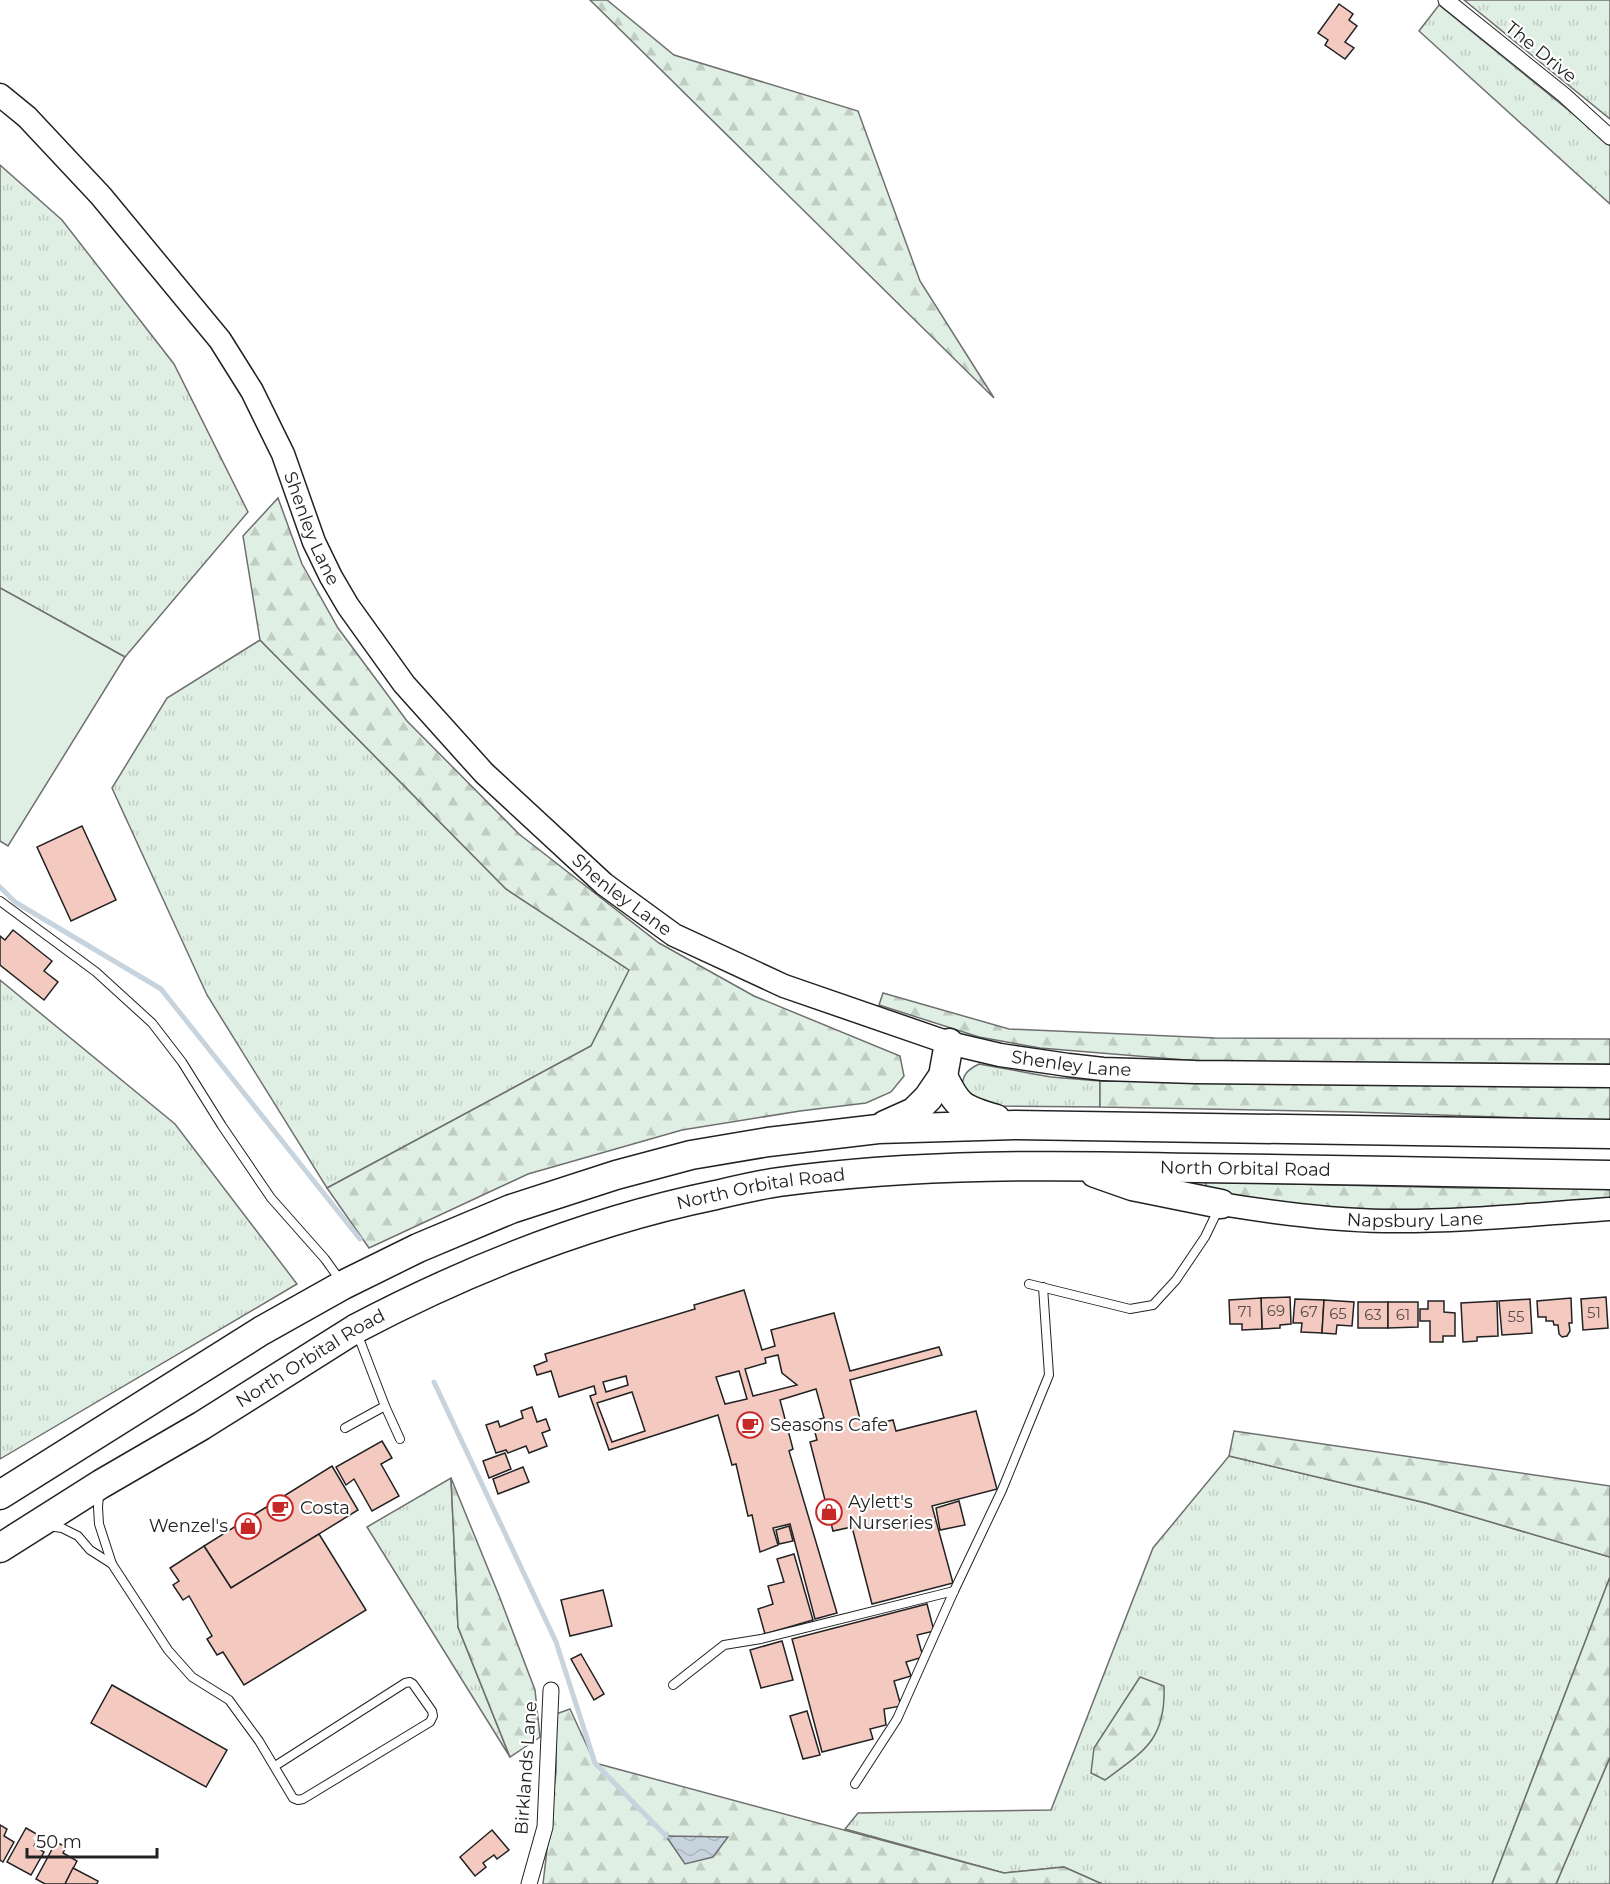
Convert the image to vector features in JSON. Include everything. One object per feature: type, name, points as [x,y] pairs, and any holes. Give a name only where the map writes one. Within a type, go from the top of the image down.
[{"type":"highway","points":[[878,1129],[914,1112],[928,1098],[943,1076],[949,1043]]},
{"type":"highway","points":[[943,1076],[954,1098],[961,1106],[972,1112],[1016,1125]]},
{"type":"highway","points":[[0,1495],[261,1331],[343,1285],[409,1252],[521,1206],[616,1174],[702,1153],[768,1142],[878,1129],[1016,1125],[1610,1134]]},
{"type":"highway","points":[[1075,1166],[1132,1186],[1221,1204]]},
{"type":"highway","name":"North Orbital Road","points":[[0,1548],[355,1329],[445,1284],[528,1250],[599,1225],[677,1203],[777,1182],[908,1169],[1075,1166],[1610,1174]]},
{"type":"main road","name":"Shenley Lane","points":[[0,94],[27,117],[101,196],[220,340],[252,391],[283,454],[314,542],[348,606],[404,684],[484,773],[604,884],[674,935],[784,986],[949,1043],[1000,1055],[1103,1069],[1610,1076]]},
{"type":"main road","name":"Napsbury Lane","points":[[1221,1204],[1306,1216],[1386,1221],[1610,1209]]},
{"type":"street","name":"The Drive","points":[[1446,0],[1564,95],[1610,137]]},
{"type":"street","name":"Birklands Lane","points":[[529,1884],[545,1827],[551,1690]]},
{"type":"lane","points":[[0,901],[96,972],[152,1023],[182,1062],[271,1198],[328,1263],[343,1285]]},
{"type":"lane","points":[[1029,1284],[1130,1309],[1153,1305],[1176,1280],[1205,1237],[1221,1204]]},
{"type":"lane","points":[[855,1784],[897,1719],[1002,1490],[1049,1375],[1043,1287]]},
{"type":"lane","points":[[355,1329],[400,1438]]},
{"type":"lane","points":[[345,1428],[385,1406]]},
{"type":"lane","points":[[101,1484],[98,1507],[99,1524],[112,1564],[168,1650],[192,1677],[228,1700],[275,1766],[293,1798],[303,1799],[430,1722],[433,1716],[432,1711],[413,1684],[405,1683],[275,1766]]},
{"type":"lane","points":[[38,1524],[62,1528],[78,1536],[90,1550],[112,1564]]},
{"type":"lane","points":[[673,1685],[724,1646],[954,1591]]},
{"type":"green space","points":[[590,0],[607,0],[674,55],[858,111],[920,281],[994,398]]},
{"type":"green space","points":[[1464,0],[1610,0],[1610,119]]},
{"type":"green space","points":[[1439,5],[1610,146],[1610,204],[1419,31]]},
{"type":"green space","points":[[0,165],[62,220],[174,364],[248,512],[125,657],[0,588]]},
{"type":"green space","points":[[278,498],[302,564],[338,628],[407,721],[519,834],[659,943],[754,996],[900,1056],[904,1076],[891,1092],[866,1103],[682,1130],[528,1174],[369,1248],[327,1188],[591,1046],[629,970],[506,889],[260,640],[243,536]]},
{"type":"green space","points":[[0,588],[125,657],[8,846],[0,841]]},
{"type":"green space","points":[[260,640],[506,889],[630,970],[591,1046],[327,1188],[207,995],[112,788],[167,698]]},
{"type":"green space","points":[[0,980],[175,1124],[297,1284],[0,1459]]},
{"type":"green space","points":[[883,993],[1009,1029],[1215,1038],[1610,1039],[1610,1064],[1210,1062],[1040,1048],[979,1037],[879,1005]]},
{"type":"green space","points":[[979,1064],[1051,1077],[1100,1081],[1100,1107],[999,1106],[980,1103],[962,1089],[966,1074]]},
{"type":"green space","points":[[1100,1081],[1610,1084],[1610,1121],[1355,1112],[1100,1107]]},
{"type":"green space","points":[[1206,1182],[1464,1188],[1610,1188],[1610,1202],[1356,1213],[1206,1194]]},
{"type":"green space","points":[[1234,1431],[1610,1486],[1610,1557],[1426,1503],[1229,1456]]},
{"type":"green space","points":[[1229,1456],[1426,1503],[1610,1557],[1610,1577],[1492,1884],[1102,1884],[1064,1867],[1004,1873],[845,1829],[858,1813],[1051,1810],[1153,1548]]},
{"type":"green space","points":[[451,1478],[458,1627],[510,1757],[367,1527]]},
{"type":"green space","points":[[451,1478],[535,1690],[540,1737],[510,1757],[458,1627]]},
{"type":"green space","points":[[1610,1577],[1610,1757],[1556,1884],[1492,1884]]},
{"type":"green space","points":[[1140,1677],[1164,1686],[1161,1719],[1150,1742],[1141,1752],[1105,1780],[1091,1773],[1094,1748]]},
{"type":"green space","points":[[570,1709],[595,1763],[1004,1873],[1064,1867],[1102,1884],[543,1884],[556,1772],[556,1714]]},
{"type":"green space","points":[[1610,1757],[1610,1884],[1556,1884]]},
{"type":"water","points":[[666,1836],[728,1837],[713,1857],[685,1864]]},
{"type":"building","points":[[1339,4],[1353,14],[1349,20],[1357,26],[1345,42],[1354,48],[1345,59],[1325,45],[1328,40],[1318,33]]},
{"type":"building","points":[[82,826],[116,900],[71,921],[37,847]]},
{"type":"building","points":[[13,930],[52,961],[44,971],[58,982],[44,1000],[0,965],[0,936],[5,940]]},
{"type":"building","points":[[744,1290],[762,1350],[775,1346],[771,1330],[834,1313],[850,1371],[939,1347],[942,1355],[850,1380],[862,1427],[893,1420],[896,1431],[976,1411],[997,1489],[932,1506],[953,1583],[872,1604],[852,1527],[833,1531],[810,1442],[817,1440],[812,1421],[824,1418],[816,1389],[780,1400],[793,1449],[789,1451],[837,1613],[815,1619],[790,1524],[773,1528],[778,1545],[760,1552],[752,1515],[748,1516],[736,1464],[732,1465],[718,1415],[609,1450],[590,1396],[596,1394],[594,1386],[559,1397],[551,1371],[537,1375],[534,1366],[547,1361],[545,1354],[695,1309],[694,1305]],"holes":[[[778,1355],[782,1373],[797,1385],[753,1396],[745,1369],[766,1363],[765,1358]],[[739,1371],[747,1399],[725,1404],[716,1377]],[[626,1376],[628,1385],[606,1392],[603,1382]],[[632,1392],[645,1431],[612,1442],[597,1403]]]},
{"type":"building","points":[[1290,1297],[1291,1324],[1280,1325],[1280,1328],[1262,1329],[1261,1298]]},
{"type":"building","points":[[1606,1297],[1608,1328],[1583,1330],[1581,1299]]},
{"type":"building","points":[[1261,1298],[1262,1329],[1242,1330],[1242,1324],[1230,1324],[1229,1300]]},
{"type":"building","points":[[1571,1298],[1572,1323],[1569,1323],[1570,1331],[1567,1336],[1562,1337],[1559,1334],[1558,1325],[1554,1325],[1553,1321],[1546,1321],[1546,1317],[1538,1317],[1537,1301]]},
{"type":"building","points":[[1295,1299],[1324,1300],[1322,1333],[1301,1332],[1302,1323],[1293,1323]]},
{"type":"building","points":[[1530,1299],[1532,1333],[1502,1335],[1499,1301]]},
{"type":"building","points":[[1324,1300],[1354,1302],[1352,1326],[1337,1325],[1336,1334],[1322,1333]]},
{"type":"building","points":[[1428,1301],[1444,1301],[1444,1312],[1455,1313],[1455,1336],[1443,1336],[1443,1342],[1430,1342],[1430,1321],[1420,1321],[1420,1309],[1428,1309]]},
{"type":"building","points":[[1497,1301],[1498,1336],[1477,1337],[1477,1341],[1463,1342],[1461,1303]]},
{"type":"building","points":[[1358,1302],[1388,1302],[1388,1328],[1358,1328]]},
{"type":"building","points":[[1388,1302],[1418,1302],[1418,1327],[1388,1328]]},
{"type":"building","points":[[532,1407],[537,1422],[546,1419],[550,1430],[542,1433],[547,1446],[529,1453],[526,1446],[508,1453],[506,1450],[496,1453],[486,1425],[498,1421],[500,1427],[523,1418],[521,1411]]},
{"type":"building","points":[[382,1441],[392,1458],[381,1464],[399,1496],[372,1511],[354,1479],[346,1485],[336,1467]]},
{"type":"building","points":[[505,1453],[511,1469],[489,1478],[483,1461]]},
{"type":"building","points":[[332,1466],[358,1510],[231,1588],[204,1546]]},
{"type":"building","points":[[523,1467],[529,1482],[498,1494],[493,1479]]},
{"type":"building","points":[[959,1501],[965,1525],[940,1530],[936,1508]]},
{"type":"building","points":[[789,1526],[793,1541],[779,1544],[776,1530]]},
{"type":"building","points":[[319,1534],[366,1610],[244,1685],[223,1652],[217,1655],[207,1639],[212,1636],[189,1596],[183,1600],[173,1585],[179,1581],[170,1568],[204,1546],[231,1588]]},
{"type":"building","points":[[794,1554],[813,1620],[765,1634],[758,1609],[773,1604],[768,1586],[784,1582],[777,1559]]},
{"type":"building","points":[[603,1590],[612,1626],[570,1636],[561,1600]]},
{"type":"building","points":[[927,1604],[934,1631],[917,1635],[923,1657],[906,1662],[911,1676],[894,1681],[901,1706],[884,1709],[886,1725],[870,1729],[873,1739],[822,1752],[792,1639]]},
{"type":"building","points":[[782,1641],[793,1680],[761,1688],[750,1650]]},
{"type":"building","points":[[581,1654],[604,1694],[594,1700],[571,1659]]},
{"type":"building","points":[[112,1685],[227,1750],[206,1787],[91,1723]]},
{"type":"building","points":[[807,1711],[820,1755],[803,1759],[790,1716]]},
{"type":"building","points":[[0,1825],[7,1829],[4,1836],[14,1842],[3,1862],[0,1860]]},
{"type":"building","points":[[26,1828],[40,1836],[34,1846],[44,1852],[31,1875],[7,1862]]},
{"type":"building","points":[[492,1830],[509,1850],[497,1859],[494,1855],[483,1863],[486,1867],[475,1876],[460,1857]]},
{"type":"building","points":[[56,1842],[66,1847],[63,1853],[77,1861],[65,1884],[45,1884],[36,1879]]},
{"type":"building","points":[[73,1868],[98,1881],[97,1884],[65,1884]]},
{"type":"waterway","points":[[0,887],[15,902],[161,989],[360,1239]]},
{"type":"waterway","points":[[434,1382],[556,1642],[595,1763],[666,1836]]},
{"type":"place","name":"Seasons Cafe","points":[[750,1425]]},
{"type":"place","name":"Costa","points":[[280,1508]]},
{"type":"place","name":"Aylett's Nurseries","points":[[829,1512]]},
{"type":"place","name":"Wenzel's","points":[[248,1526]]}]
